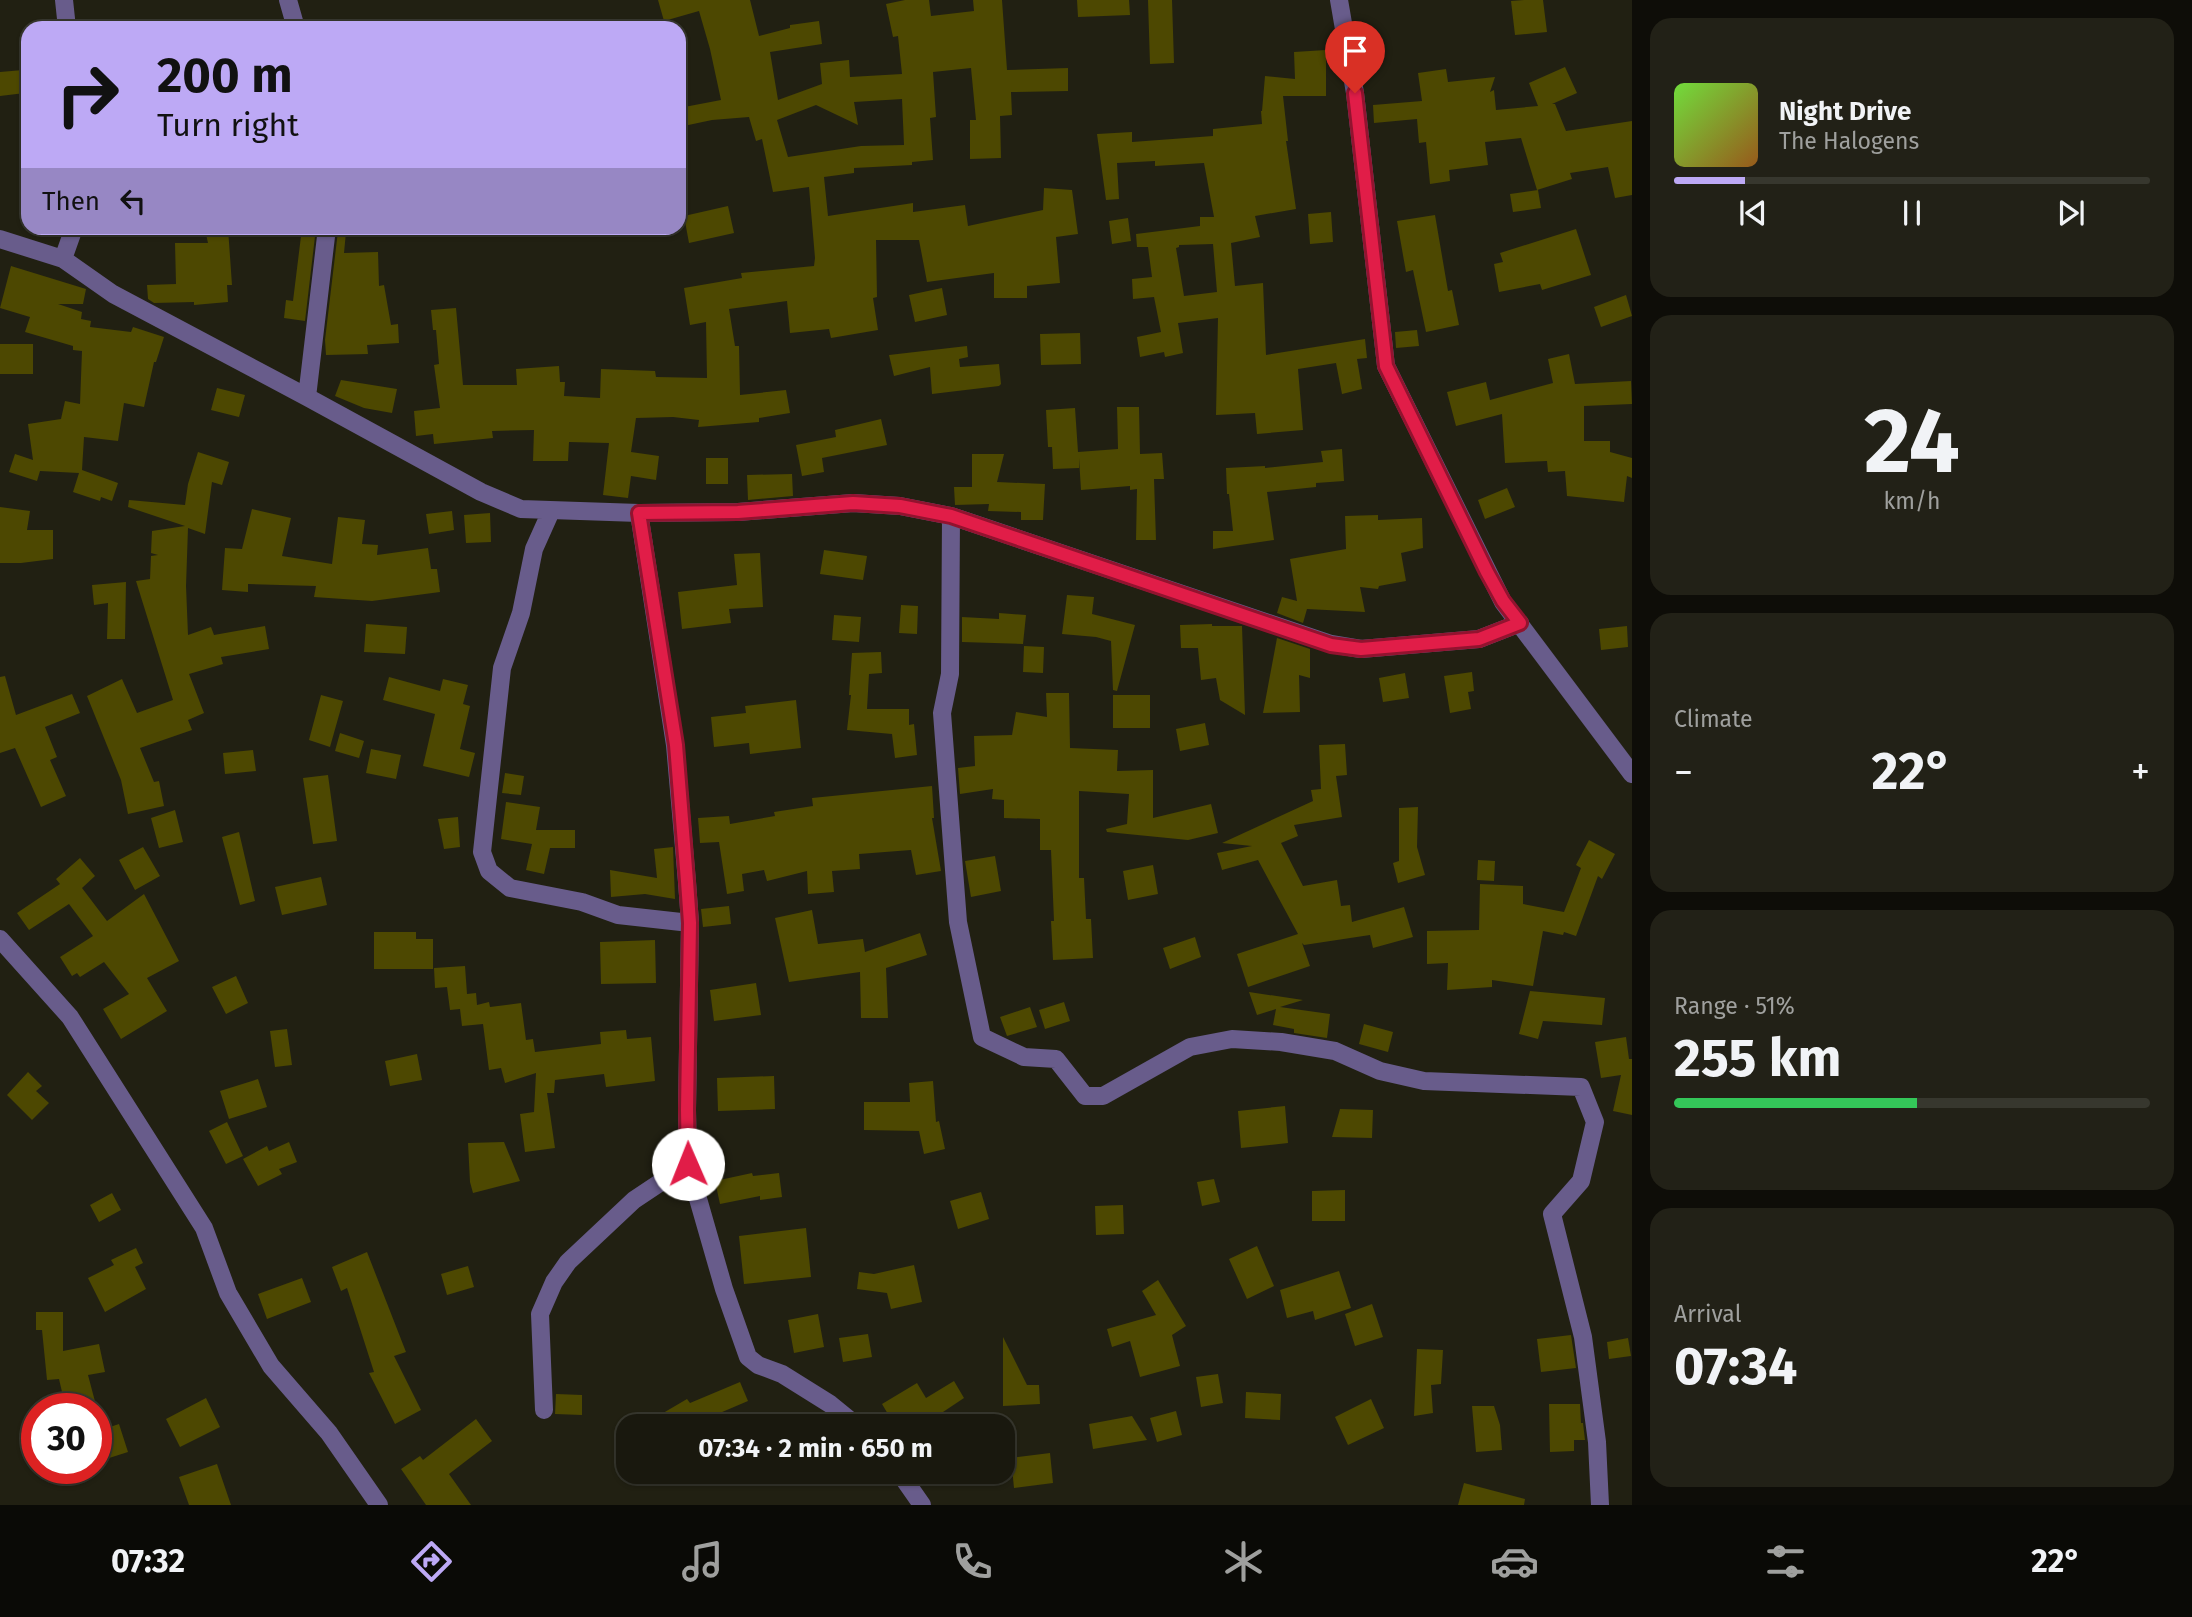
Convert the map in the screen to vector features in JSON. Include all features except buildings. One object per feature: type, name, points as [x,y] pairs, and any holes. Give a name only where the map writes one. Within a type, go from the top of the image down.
[{"type":"street","points":[[64,0],[66,21]]},
{"type":"street","points":[[288,0],[294,21]]},
{"type":"street","points":[[1339,0],[1355,93],[1386,366],[1503,601],[1632,774]]},
{"type":"street","points":[[63,259],[72,235]]},
{"type":"street","points":[[307,397],[326,235]]},
{"type":"street","points":[[0,239],[63,259],[113,294],[481,492],[521,509],[639,513],[738,512],[853,503],[900,506],[951,516],[1331,645],[1361,649],[1479,639],[1520,623]]},
{"type":"street","points":[[551,511],[534,550],[521,613],[502,668],[482,852],[489,871],[510,888],[582,902],[618,915],[690,923]]},
{"type":"street","points":[[639,513],[676,745],[690,923],[688,1164],[724,1289],[748,1357],[758,1365],[782,1374],[842,1414]]},
{"type":"street","points":[[951,516],[950,674],[942,713],[958,922],[982,1037],[1024,1058],[1056,1059],[1085,1096],[1103,1096],[1190,1047],[1231,1039],[1281,1042],[1335,1051],[1380,1070],[1423,1081],[1581,1087],[1595,1122],[1581,1181],[1552,1214],[1583,1338],[1597,1442],[1600,1505]]},
{"type":"street","points":[[0,939],[70,1017],[204,1228],[228,1293],[271,1366],[329,1433],[379,1505]]},
{"type":"street","points":[[544,1410],[540,1314],[554,1282],[568,1262],[634,1200],[688,1164]]},
{"type":"street","points":[[907,1484],[922,1505]]},
{"type":"route","points":[[688,1164],[690,923],[687,881],[676,745],[639,513],[738,512],[853,503],[900,506],[951,516],[1331,645],[1361,649],[1479,639],[1520,623],[1503,601],[1487,572],[1386,366],[1355,93]]}]
